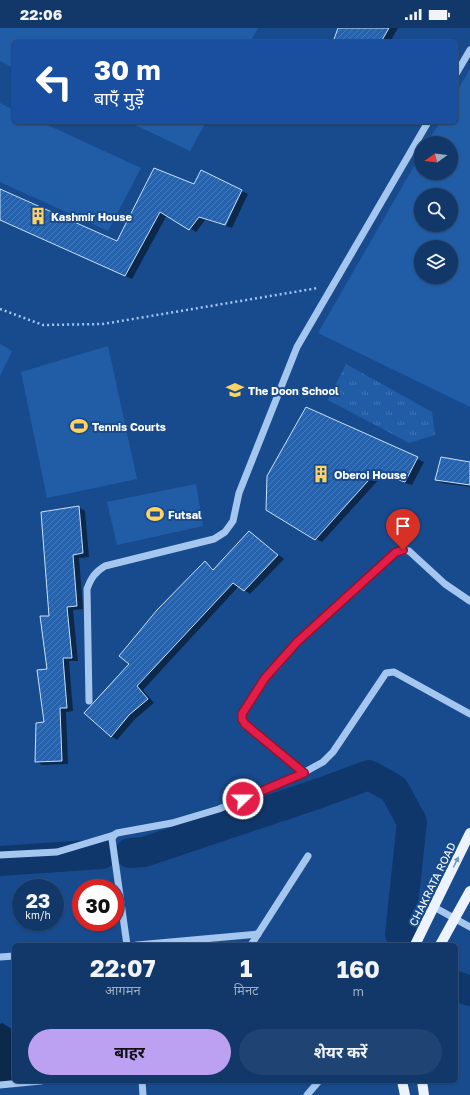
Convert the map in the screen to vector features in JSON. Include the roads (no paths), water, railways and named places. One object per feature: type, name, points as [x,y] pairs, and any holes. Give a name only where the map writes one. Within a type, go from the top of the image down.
[{"type":"main road","name":"CHAKRATA ROAD","points":[[416,943],[470,833]]},
{"type":"main road","points":[[441,943],[470,891]]},
{"type":"main road","points":[[402,1083],[405,1095]]},
{"type":"main road","points":[[422,1083],[424,1095]]},
{"type":"street","points":[[458,71],[470,50]]},
{"type":"street","points":[[89,701],[87,589],[90,579],[97,571],[105,566],[214,539],[225,532],[233,521],[239,493],[297,347],[427,124]]},
{"type":"street","points":[[304,773],[245,724],[242,719],[242,714],[265,678],[297,642],[396,552],[403,550],[409,551],[445,584],[470,601]]},
{"type":"street","points":[[0,855],[57,852],[114,836],[117,833],[172,823],[219,809],[304,773],[324,762],[333,752],[386,673],[394,672],[470,714]]},
{"type":"street","points":[[114,836],[112,839],[127,943]]},
{"type":"street","points":[[252,943],[308,856]]},
{"type":"street","points":[[434,907],[470,927]]},
{"type":"street","points":[[159,943],[258,934]]},
{"type":"street","points":[[0,957],[12,956]]},
{"type":"street","points":[[0,1085],[20,1083]]},
{"type":"street","points":[[142,1083],[143,1095]]},
{"type":"street","points":[[307,1095],[316,1083]]},
{"type":"waterway","points":[[130,853],[144,852],[369,775],[394,789],[412,822],[400,934],[407,941]]},
{"type":"waterway","points":[[0,861],[102,854]]},
{"type":"waterway","points":[[458,987],[470,991]]},
{"type":"place","name":"Kashmir House","points":[[38,216]]},
{"type":"place","name":"The Doon School","points":[[235,390]]},
{"type":"place","name":"Tennis Courts","points":[[79,426]]},
{"type":"place","name":"Oberoi House","points":[[321,474]]},
{"type":"place","name":"Futsal","points":[[155,514]]}]
